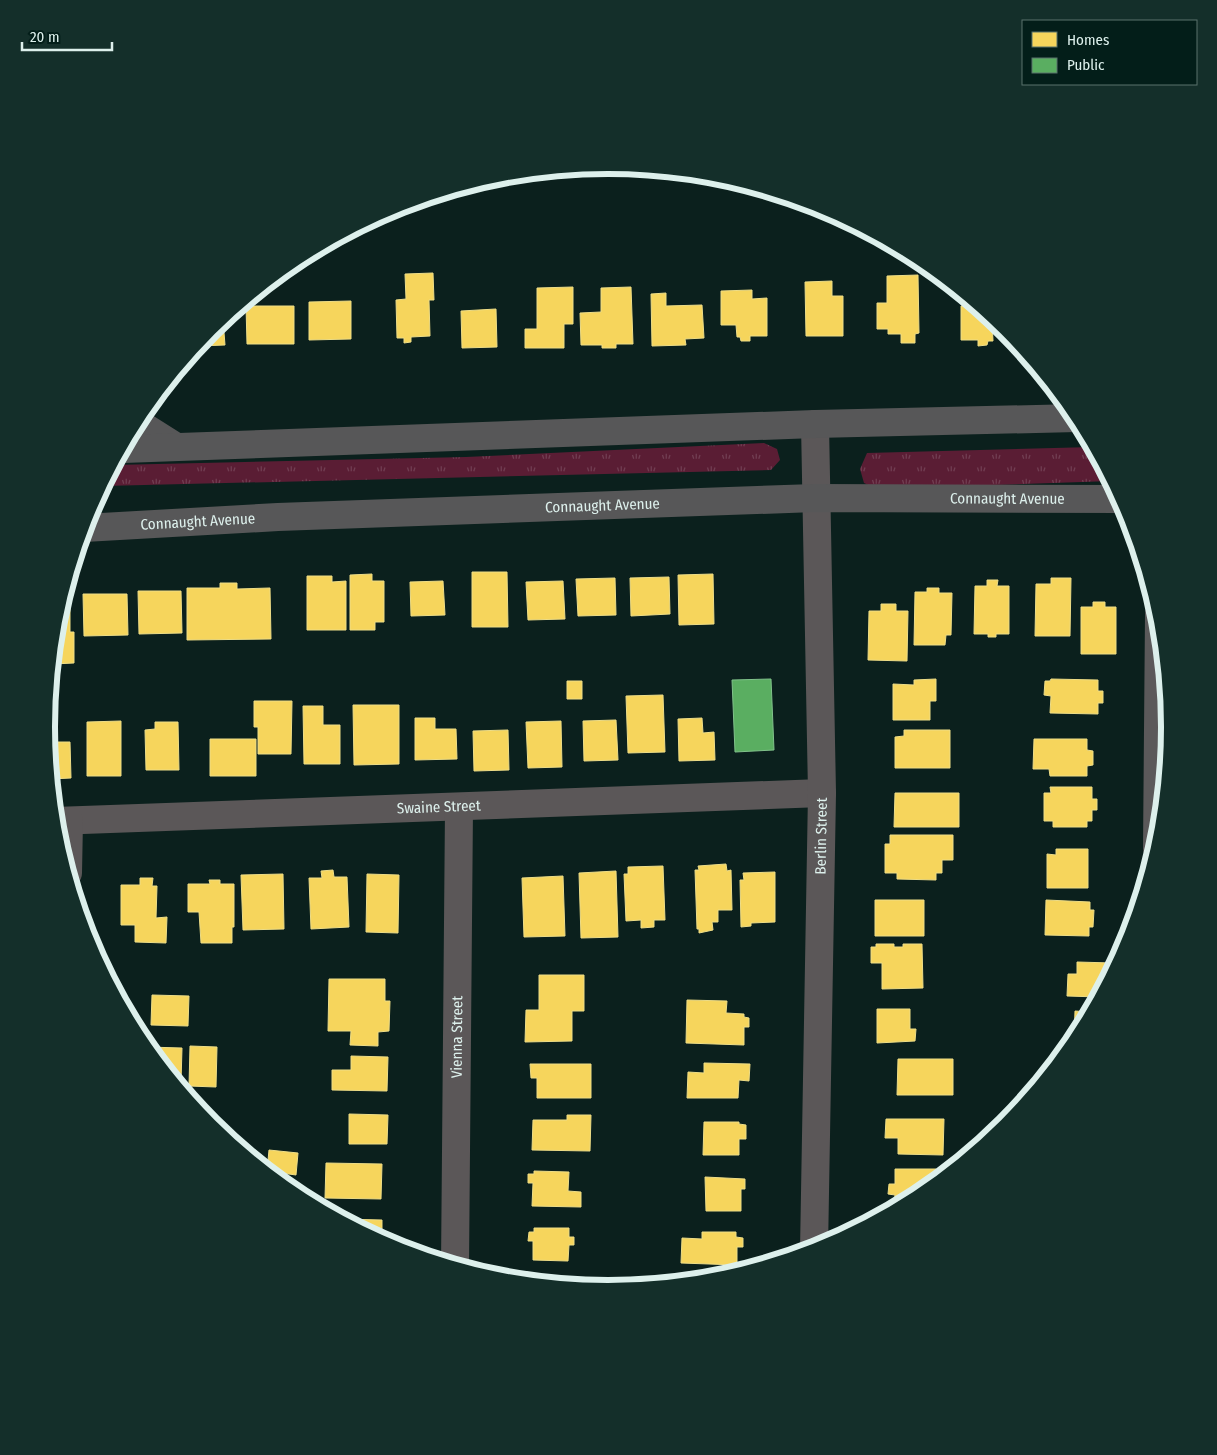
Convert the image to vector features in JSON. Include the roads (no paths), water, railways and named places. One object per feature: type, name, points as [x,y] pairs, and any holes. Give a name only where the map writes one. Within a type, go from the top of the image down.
[{"type":"main road","points":[[130,449],[175,446],[815,424],[1068,418]]},
{"type":"main road","points":[[144,426],[175,446]]},
{"type":"main road","name":"Connaught Avenue","points":[[93,528],[278,517],[815,498],[1112,499]]},
{"type":"street","name":"Berlin Street","points":[[814,1241],[822,794],[815,424]]},
{"type":"street","points":[[1157,796],[1159,669]]},
{"type":"street","name":"Swaine Street","points":[[64,821],[822,794]]},
{"type":"street","name":"Vienna Street","points":[[455,1259],[458,808]]}]
